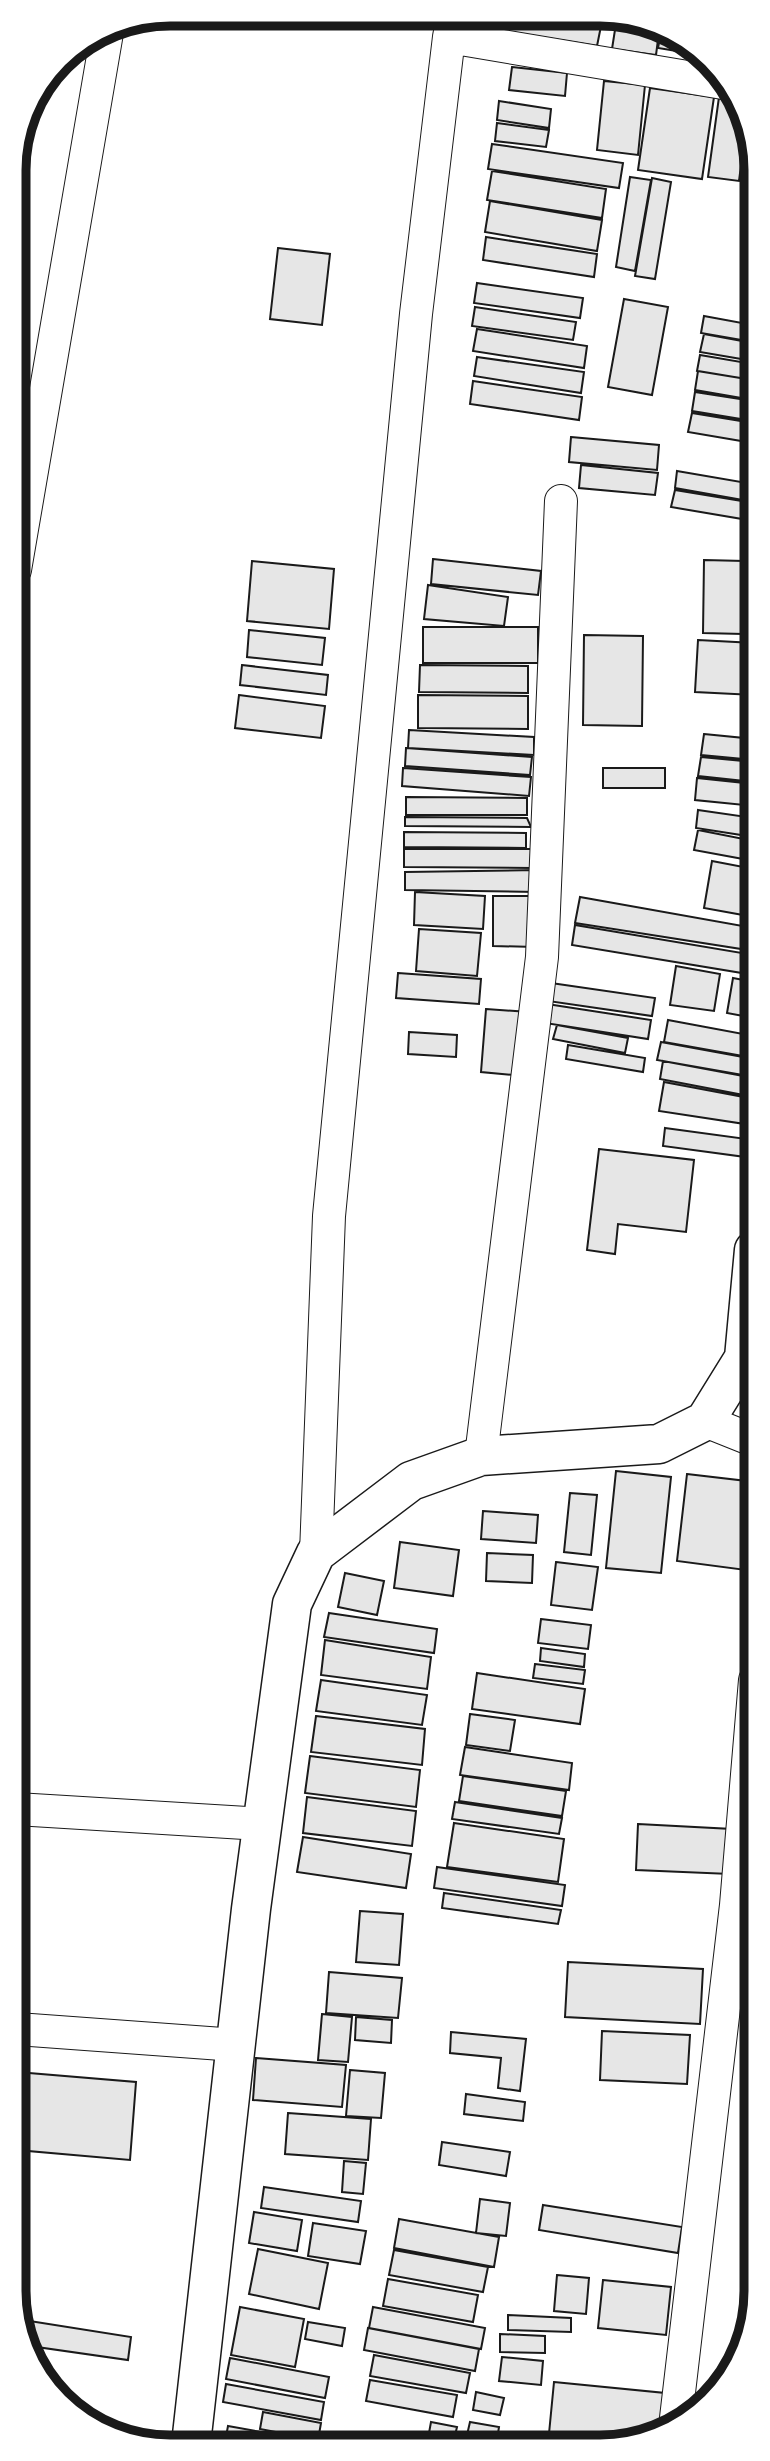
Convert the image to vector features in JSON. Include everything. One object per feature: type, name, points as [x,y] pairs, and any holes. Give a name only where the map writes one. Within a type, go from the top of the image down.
[{"type":"main road","points":[[192,2435],[250,1909],[292,1604],[316,1553],[411,1481],[481,1456],[659,1444],[705,1421],[743,1359]]},
{"type":"street","points":[[316,1553],[329,1216],[416,314],[451,27],[713,81]]},
{"type":"street","points":[[27,501],[106,41]]},
{"type":"street","points":[[481,1456],[542,957],[561,501]]},
{"type":"street","points":[[705,1421],[743,1436]]},
{"type":"street","points":[[26,1811],[262,1824]]},
{"type":"street","points":[[677,2413],[736,1905],[743,1819]]},
{"type":"street","points":[[26,2030],[236,2045]]},
{"type":"building","points":[[498,26],[601,26],[597,46],[497,30]]},
{"type":"building","points":[[615,28],[658,38],[656,55],[612,49]]},
{"type":"building","points":[[660,39],[682,52],[658,48]]},
{"type":"building","points":[[512,67],[567,73],[565,96],[509,90]]},
{"type":"building","points":[[604,81],[645,85],[638,155],[597,150]]},
{"type":"building","points":[[650,88],[714,97],[702,179],[638,170]]},
{"type":"building","points":[[719,97],[725,98],[743,151],[739,181],[708,177]]},
{"type":"building","points":[[499,101],[551,109],[549,128],[497,120]]},
{"type":"building","points":[[497,123],[549,130],[546,147],[495,141]]},
{"type":"building","points":[[492,144],[623,163],[619,188],[488,169]]},
{"type":"building","points":[[492,171],[606,189],[602,218],[487,200]]},
{"type":"building","points":[[630,177],[651,180],[635,271],[616,267]]},
{"type":"building","points":[[652,178],[671,182],[655,279],[635,276]]},
{"type":"building","points":[[490,201],[602,220],[597,251],[485,232]]},
{"type":"building","points":[[486,237],[597,254],[594,277],[483,260]]},
{"type":"building","points":[[278,248],[330,254],[322,325],[270,319]]},
{"type":"building","points":[[477,283],[583,298],[580,318],[474,303]]},
{"type":"building","points":[[624,299],[668,307],[652,395],[608,387]]},
{"type":"building","points":[[475,307],[576,322],[573,340],[472,326]]},
{"type":"building","points":[[704,316],[744,323],[744,340],[701,333]]},
{"type":"building","points":[[477,329],[587,346],[584,368],[473,351]]},
{"type":"building","points":[[704,334],[744,341],[744,359],[700,352]]},
{"type":"building","points":[[700,355],[744,362],[744,379],[697,371]]},
{"type":"building","points":[[477,357],[584,372],[581,393],[474,376]]},
{"type":"building","points":[[698,371],[744,379],[744,398],[695,390]]},
{"type":"building","points":[[473,381],[582,397],[579,420],[470,404]]},
{"type":"building","points":[[695,392],[744,400],[744,420],[692,411]]},
{"type":"building","points":[[692,413],[744,422],[744,441],[688,432]]},
{"type":"building","points":[[571,437],[659,445],[657,470],[569,462]]},
{"type":"building","points":[[581,465],[658,473],[655,495],[579,488]]},
{"type":"building","points":[[677,471],[744,482],[744,500],[675,488]]},
{"type":"building","points":[[675,490],[744,501],[744,519],[671,507]]},
{"type":"building","points":[[433,559],[541,571],[538,595],[431,584]]},
{"type":"building","points":[[704,560],[744,561],[743,634],[703,633]]},
{"type":"building","points":[[252,561],[334,569],[329,629],[247,621]]},
{"type":"building","points":[[428,585],[508,597],[504,626],[424,619]]},
{"type":"building","points":[[423,627],[538,627],[538,663],[423,663]]},
{"type":"building","points":[[249,630],[325,638],[322,665],[247,657]]},
{"type":"building","points":[[584,635],[643,636],[642,726],[583,725]]},
{"type":"building","points":[[698,640],[744,642],[744,694],[695,692]]},
{"type":"building","points":[[242,665],[328,675],[326,695],[240,685]]},
{"type":"building","points":[[420,665],[528,666],[528,693],[419,692]]},
{"type":"building","points":[[239,695],[325,706],[321,738],[235,728]]},
{"type":"building","points":[[418,695],[528,696],[528,729],[418,728]]},
{"type":"building","points":[[409,730],[534,737],[534,755],[408,748]]},
{"type":"building","points":[[704,734],[744,738],[744,759],[701,755]]},
{"type":"building","points":[[406,748],[532,757],[530,775],[405,766]]},
{"type":"building","points":[[701,757],[744,761],[744,781],[698,776]]},
{"type":"building","points":[[403,768],[531,777],[529,796],[402,786]]},
{"type":"building","points":[[603,768],[665,768],[665,788],[603,788]]},
{"type":"building","points":[[697,778],[744,783],[744,805],[695,800]]},
{"type":"building","points":[[406,797],[527,798],[527,815],[406,815]]},
{"type":"building","points":[[698,810],[744,817],[744,835],[696,828]]},
{"type":"building","points":[[405,817],[527,818],[531,827],[405,826]]},
{"type":"building","points":[[698,830],[744,839],[744,859],[694,850]]},
{"type":"building","points":[[404,832],[526,833],[526,848],[404,847]]},
{"type":"building","points":[[404,849],[532,849],[532,868],[404,867]]},
{"type":"building","points":[[712,861],[744,867],[744,915],[704,908]]},
{"type":"building","points":[[537,870],[537,892],[405,890],[405,872]]},
{"type":"building","points":[[415,892],[485,896],[483,929],[414,925]]},
{"type":"building","points":[[493,896],[535,896],[535,947],[493,946]]},
{"type":"building","points":[[580,897],[744,926],[744,949],[575,923]]},
{"type":"building","points":[[575,925],[744,953],[744,973],[572,945]]},
{"type":"building","points":[[419,929],[481,933],[477,976],[416,971]]},
{"type":"building","points":[[676,966],[720,974],[714,1011],[670,1005]]},
{"type":"building","points":[[398,973],[481,979],[479,1004],[396,998]]},
{"type":"building","points":[[733,978],[744,980],[744,1016],[727,1013]]},
{"type":"building","points":[[551,983],[655,998],[652,1016],[548,1001]]},
{"type":"building","points":[[547,1004],[651,1020],[648,1039],[545,1023]]},
{"type":"building","points":[[486,1009],[529,1012],[525,1076],[481,1072]]},
{"type":"building","points":[[668,1020],[744,1034],[744,1056],[664,1042]]},
{"type":"building","points":[[557,1025],[628,1038],[625,1053],[553,1039]]},
{"type":"building","points":[[409,1032],[457,1035],[456,1057],[408,1054]]},
{"type":"building","points":[[661,1042],[744,1057],[744,1075],[657,1060]]},
{"type":"building","points":[[568,1045],[645,1058],[643,1072],[566,1059]]},
{"type":"building","points":[[663,1061],[744,1076],[744,1095],[660,1079]]},
{"type":"building","points":[[664,1082],[744,1097],[744,1124],[659,1111]]},
{"type":"building","points":[[665,1128],[744,1139],[744,1157],[663,1146]]},
{"type":"building","points":[[599,1149],[694,1160],[686,1232],[618,1224],[615,1254],[587,1250]]},
{"type":"building","points":[[616,1471],[671,1477],[661,1573],[606,1568]]},
{"type":"building","points":[[687,1474],[743,1481],[743,1570],[677,1561]]},
{"type":"building","points":[[570,1493],[597,1495],[591,1555],[564,1552]]},
{"type":"building","points":[[483,1511],[538,1515],[536,1543],[481,1539]]},
{"type":"building","points":[[400,1542],[459,1550],[453,1596],[394,1588]]},
{"type":"building","points":[[487,1553],[533,1555],[532,1583],[486,1581]]},
{"type":"building","points":[[556,1562],[598,1567],[592,1610],[551,1605]]},
{"type":"building","points":[[345,1573],[384,1581],[377,1615],[338,1607]]},
{"type":"building","points":[[329,1613],[437,1629],[434,1653],[324,1637]]},
{"type":"building","points":[[541,1619],[591,1625],[588,1649],[538,1643]]},
{"type":"building","points":[[325,1640],[431,1657],[427,1689],[321,1675]]},
{"type":"building","points":[[541,1648],[585,1654],[584,1667],[540,1661]]},
{"type":"building","points":[[535,1664],[585,1670],[583,1684],[533,1678]]},
{"type":"building","points":[[477,1673],[585,1689],[580,1724],[472,1709]]},
{"type":"building","points":[[321,1680],[427,1695],[422,1725],[316,1711]]},
{"type":"building","points":[[470,1714],[515,1720],[510,1751],[466,1745]]},
{"type":"building","points":[[316,1716],[425,1729],[422,1765],[311,1752]]},
{"type":"building","points":[[465,1747],[572,1763],[569,1790],[460,1775]]},
{"type":"building","points":[[310,1756],[420,1770],[416,1807],[305,1793]]},
{"type":"building","points":[[463,1776],[566,1791],[562,1816],[459,1801]]},
{"type":"building","points":[[307,1797],[416,1811],[412,1846],[303,1833]]},
{"type":"building","points":[[455,1802],[562,1818],[559,1834],[452,1819]]},
{"type":"building","points":[[454,1823],[564,1839],[558,1882],[447,1867]]},
{"type":"building","points":[[638,1824],[732,1829],[730,1874],[636,1870]]},
{"type":"building","points":[[303,1837],[411,1854],[406,1888],[297,1872]]},
{"type":"building","points":[[437,1867],[565,1885],[562,1906],[434,1888]]},
{"type":"building","points":[[444,1893],[561,1910],[558,1924],[442,1908]]},
{"type":"building","points":[[360,1911],[403,1914],[399,1965],[356,1962]]},
{"type":"building","points":[[568,1962],[703,1969],[700,2024],[565,2017]]},
{"type":"building","points":[[329,1972],[402,1978],[398,2018],[326,2013]]},
{"type":"building","points":[[322,2014],[352,2017],[348,2062],[318,2060]]},
{"type":"building","points":[[742,2014],[743,2040],[741,2040]]},
{"type":"building","points":[[356,2017],[392,2020],[391,2043],[355,2040]]},
{"type":"building","points":[[602,2031],[690,2035],[687,2084],[600,2080]]},
{"type":"building","points":[[451,2032],[526,2039],[520,2091],[498,2088],[501,2058],[450,2053]]},
{"type":"building","points":[[256,2058],[346,2065],[342,2107],[253,2100]]},
{"type":"building","points":[[350,2070],[385,2073],[381,2118],[346,2116]]},
{"type":"building","points":[[26,2073],[136,2082],[130,2160],[26,2151]]},
{"type":"building","points":[[466,2094],[525,2102],[523,2121],[464,2114]]},
{"type":"building","points":[[288,2113],[371,2119],[368,2160],[285,2154]]},
{"type":"building","points":[[442,2142],[510,2152],[506,2176],[439,2165]]},
{"type":"building","points":[[344,2161],[366,2163],[363,2194],[342,2192]]},
{"type":"building","points":[[264,2187],[361,2201],[358,2222],[261,2208]]},
{"type":"building","points":[[480,2199],[510,2203],[506,2236],[476,2233]]},
{"type":"building","points":[[543,2205],[682,2227],[678,2253],[539,2230]]},
{"type":"building","points":[[254,2212],[302,2220],[297,2251],[249,2243]]},
{"type":"building","points":[[399,2219],[499,2237],[494,2267],[394,2248]]},
{"type":"building","points":[[313,2223],[366,2231],[360,2264],[308,2256]]},
{"type":"building","points":[[258,2249],[328,2263],[319,2309],[249,2294]]},
{"type":"building","points":[[394,2250],[488,2267],[483,2292],[389,2275]]},
{"type":"building","points":[[557,2275],[589,2278],[586,2314],[554,2311]]},
{"type":"building","points":[[388,2279],[478,2295],[473,2322],[383,2306]]},
{"type":"building","points":[[603,2280],[671,2287],[666,2335],[598,2328]]},
{"type":"building","points":[[240,2307],[304,2319],[295,2367],[231,2355]]},
{"type":"building","points":[[373,2307],[485,2328],[481,2349],[369,2328]]},
{"type":"building","points":[[508,2315],[571,2318],[571,2332],[508,2330]]},
{"type":"building","points":[[30,2321],[131,2337],[128,2360],[38,2347]]},
{"type":"building","points":[[308,2322],[345,2328],[342,2346],[305,2339]]},
{"type":"building","points":[[368,2328],[479,2349],[475,2371],[364,2350]]},
{"type":"building","points":[[500,2334],[545,2336],[545,2353],[500,2352]]},
{"type":"building","points":[[374,2355],[470,2373],[466,2393],[370,2376]]},
{"type":"building","points":[[502,2357],[543,2361],[541,2385],[499,2381]]},
{"type":"building","points":[[230,2358],[329,2377],[325,2398],[226,2379]]},
{"type":"building","points":[[370,2380],[457,2395],[453,2417],[366,2401]]},
{"type":"building","points":[[554,2382],[665,2393],[662,2421],[646,2427],[600,2435],[549,2435]]},
{"type":"building","points":[[226,2384],[324,2402],[321,2420],[223,2402]]},
{"type":"building","points":[[476,2392],[504,2398],[500,2415],[473,2410]]},
{"type":"building","points":[[263,2412],[321,2423],[319,2435],[292,2435],[260,2429]]},
{"type":"building","points":[[431,2422],[457,2427],[455,2435],[429,2435]]},
{"type":"building","points":[[470,2422],[499,2427],[498,2435],[467,2435]]},
{"type":"building","points":[[228,2426],[278,2435],[226,2435]]}]
